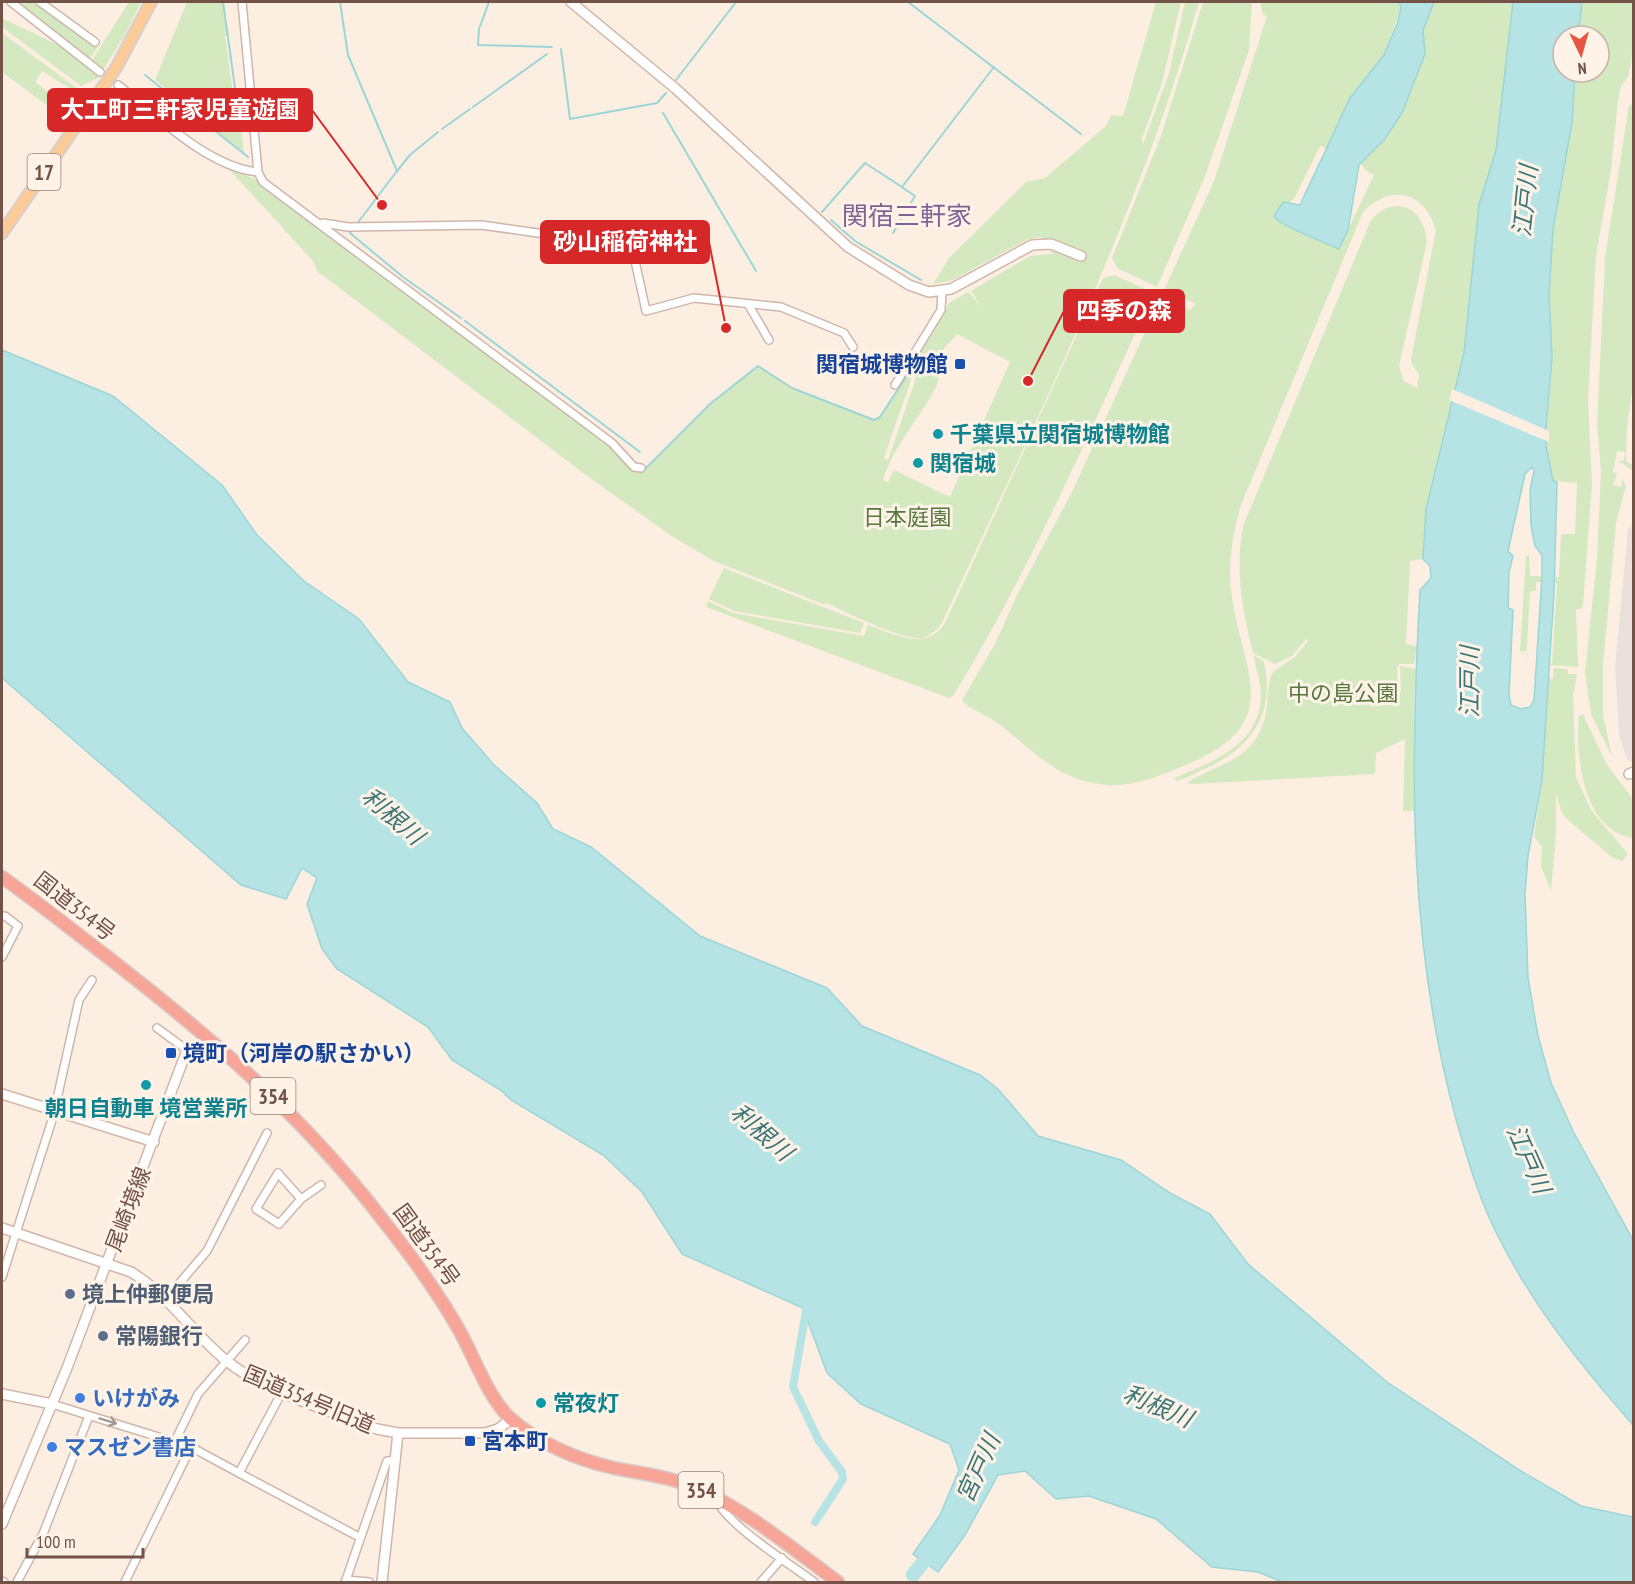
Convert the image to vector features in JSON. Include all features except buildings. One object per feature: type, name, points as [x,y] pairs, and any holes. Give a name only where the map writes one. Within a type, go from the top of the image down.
[{"type":"highway","name":"国道354号","points":[[2,877],[38,902],[201,1030],[253,1076],[308,1131],[361,1193],[426,1278],[461,1333],[496,1401],[511,1419],[544,1440],[580,1458],[680,1482],[715,1498],[838,1582]]},
{"type":"main road","name":"17","points":[[2,234],[124,54],[151,2]]},
{"type":"street","points":[[11,2],[100,72]]},
{"type":"street","points":[[40,2],[95,42]]},
{"type":"street","points":[[242,2],[258,172],[270,188],[612,443],[634,467],[640,468]]},
{"type":"street","points":[[571,2],[676,89],[848,247],[909,285],[929,292],[942,291],[1032,245],[1051,244],[1081,256]]},
{"type":"street","points":[[118,85],[211,156],[232,166],[258,172]]},
{"type":"street","points":[[316,221],[348,227],[481,225],[552,235],[626,234],[630,238],[646,311],[694,298],[782,307],[844,333],[853,347]]},
{"type":"street","points":[[895,385],[941,310],[942,291]]},
{"type":"street","points":[[748,304],[769,340]]},
{"type":"street","points":[[2,916],[18,926],[2,957]]},
{"type":"street","points":[[2,1277],[54,1112],[79,1000],[92,980]]},
{"type":"street","points":[[154,1142],[187,1050],[157,1028]]},
{"type":"street","name":"尾崎境線","points":[[2,1094],[154,1142],[52,1404],[2,1524]]},
{"type":"street","points":[[165,1300],[207,1251],[267,1133]]},
{"type":"street","points":[[301,1199],[278,1173],[256,1209],[279,1224],[301,1199],[321,1185]]},
{"type":"street","name":"国道354号旧道","points":[[2,1228],[107,1262],[139,1276],[226,1360],[253,1380],[377,1429],[398,1433],[485,1433],[498,1429],[511,1419]]},
{"type":"street","points":[[175,1442],[198,1394],[245,1340]]},
{"type":"street","points":[[239,1473],[282,1392]]},
{"type":"street","points":[[2,1394],[52,1404],[191,1447],[359,1537]]},
{"type":"street","points":[[17,1582],[43,1534],[90,1416]]},
{"type":"street","points":[[382,1582],[398,1433]]},
{"type":"street","points":[[125,1582],[191,1447]]},
{"type":"street","points":[[369,1582],[345,1581],[387,1461],[396,1460]]},
{"type":"street","points":[[715,1498],[720,1507],[733,1520],[814,1582]]},
{"type":"street","points":[[761,1582],[782,1558]]},
{"type":"shaded area","points":[[1633,525],[1633,762],[1627,760],[1619,735],[1615,667],[1628,529]]},
{"type":"green space","points":[[15,2],[36,2],[98,47],[89,60]]},
{"type":"green space","points":[[129,2],[141,2],[125,35],[98,78],[81,86],[2,27],[2,18],[66,49],[98,75],[103,68],[92,60]]},
{"type":"green space","points":[[187,2],[224,2],[228,36],[225,36],[234,100],[238,100],[244,153],[155,80]]},
{"type":"green space","name":"日本庭園","points":[[1156,2],[1181,2],[1162,83],[1142,139],[1143,144],[1169,73],[1185,2],[1199,2],[1146,161],[1083,316],[943,621],[934,632],[921,638],[887,630],[826,603],[825,605],[714,561],[673,537],[586,475],[317,271],[313,261],[227,167],[259,181],[609,444],[630,468],[646,469],[711,404],[758,366],[792,389],[874,420],[880,418],[911,367],[911,380],[884,458],[888,460],[915,381],[915,360],[949,303],[968,292],[981,306],[971,291],[1030,256],[1053,254],[1041,237],[1028,239],[953,280],[933,284],[949,258],[1026,182],[1045,178],[1106,126],[1111,115],[1123,116]],"holes":[[[957,334],[1010,362],[950,497],[894,470],[888,482],[883,480],[893,456],[935,389],[945,353],[942,351]]]},
{"type":"green space","points":[[1203,2],[1252,2],[1249,50],[1204,179],[1157,287],[1117,268],[1112,258],[1161,136]]},
{"type":"green space","name":"中の島公園","points":[[1260,2],[1399,2],[1402,6],[1384,55],[1350,98],[1326,148],[1320,146],[1294,199],[1289,203],[1283,203],[1297,231],[1339,249],[1374,175],[1366,171],[1361,164],[1362,160],[1384,140],[1402,113],[1425,54],[1423,30],[1434,2],[1513,2],[1496,150],[1479,205],[1464,353],[1426,509],[1423,559],[1410,561],[1406,644],[1417,646],[1414,664],[1399,664],[1397,667],[1398,695],[1395,697],[1399,698],[1400,666],[1416,669],[1414,811],[1403,811],[1405,739],[1376,753],[1375,774],[1187,783],[1234,759],[1252,744],[1260,732],[1265,717],[1269,683],[1273,672],[1295,657],[1308,641],[1306,639],[1292,656],[1275,664],[1253,653],[1241,590],[1240,559],[1243,526],[1371,220],[1390,207],[1399,206],[1415,213],[1425,230],[1427,242],[1399,366],[1404,381],[1417,388],[1419,374],[1412,365],[1411,359],[1436,230],[1424,207],[1416,200],[1406,196],[1385,197],[1363,212],[1241,505],[1232,547],[1230,579],[1251,692],[1248,713],[1238,731],[1218,749],[1165,774],[1122,785],[1099,784],[1068,775],[1055,768],[996,722],[972,709],[962,700],[995,644],[1018,593],[1072,492],[1161,297],[1190,310],[1196,304],[1164,290],[1214,181],[1267,16],[1263,14]]},
{"type":"green space","points":[[1582,2],[1633,2],[1633,47],[1629,75],[1621,86],[1618,101],[1611,170],[1596,256],[1588,400],[1592,485],[1583,604],[1582,609],[1576,609],[1578,667],[1548,665],[1552,663],[1557,583],[1553,582],[1553,577],[1559,577],[1561,534],[1575,534],[1577,483],[1553,481],[1546,446],[1546,427],[1552,357],[1549,295],[1553,229],[1572,123],[1574,84],[1611,84],[1611,24],[1579,24]]},
{"type":"green space","points":[[2,33],[77,88],[69,95],[68,100],[68,95],[71,89],[42,71],[35,82],[65,104],[59,114],[2,72]]},
{"type":"green space","points":[[1629,105],[1632,105],[1634,131],[1634,378],[1627,428],[1626,461],[1633,465],[1634,471],[1618,461],[1624,461],[1625,452],[1617,451],[1613,472],[1617,474],[1613,485],[1621,487],[1622,479],[1626,486],[1616,523],[1603,665],[1603,715],[1612,757],[1591,714],[1585,673],[1597,559],[1601,472],[1597,424],[1605,258]]},
{"type":"green space","points":[[1114,275],[1154,293],[1034,548],[982,648],[953,696],[949,698],[706,607],[708,601],[733,613],[864,636],[868,625],[899,636],[920,639],[939,631],[946,621],[1103,278]]},
{"type":"green space","points":[[1529,555],[1530,576],[1541,576],[1541,582],[1536,582],[1536,591],[1530,591],[1526,664],[1526,651],[1520,651],[1526,556]]},
{"type":"green space","points":[[724,568],[864,623],[860,633],[734,611],[709,599]]},
{"type":"green space","points":[[1254,655],[1264,662],[1267,681],[1262,715],[1255,729],[1233,752],[1219,762],[1176,781],[1174,778],[1205,765],[1233,748],[1245,738],[1254,725],[1261,692]]},
{"type":"green space","points":[[1553,668],[1568,669],[1568,674],[1577,674],[1573,696],[1576,777],[1591,810],[1628,854],[1622,861],[1613,858],[1568,820],[1562,813],[1556,794],[1556,833],[1551,891],[1541,866],[1542,847],[1534,837],[1542,780],[1548,679],[1553,679]]},
{"type":"green space","points":[[1583,714],[1607,765],[1633,799],[1633,838],[1616,832],[1603,822],[1593,807],[1581,770],[1578,732],[1579,716]]},
{"type":"water","points":[[1399,2],[1434,2],[1423,30],[1425,54],[1402,113],[1384,140],[1359,165],[1348,230],[1339,249],[1293,229],[1274,216],[1283,202],[1300,205],[1350,98],[1384,55],[1398,22],[1401,7]]},
{"type":"water","name":"江戸川","points":[[1513,2],[1582,2],[1579,24],[1551,24],[1551,84],[1574,84],[1572,123],[1553,229],[1549,295],[1552,357],[1546,446],[1553,481],[1557,482],[1554,593],[1542,780],[1528,856],[1525,894],[1528,978],[1538,1036],[1551,1083],[1574,1133],[1633,1240],[1633,1425],[1578,1360],[1545,1315],[1501,1242],[1475,1182],[1456,1119],[1440,1054],[1429,988],[1416,856],[1414,789],[1420,590],[1431,578],[1430,566],[1423,559],[1426,509],[1464,353],[1479,205],[1496,150]],"holes":[[[1532,467],[1534,471],[1530,490],[1531,525],[1535,546],[1542,555],[1542,576],[1534,700],[1530,707],[1521,709],[1511,705],[1509,695],[1513,610],[1508,608],[1509,572],[1513,556],[1508,551],[1525,474]]]},
{"type":"water","name":"利根川","points":[[2,350],[113,396],[222,485],[257,535],[304,581],[359,619],[408,682],[450,702],[462,728],[494,765],[537,803],[553,829],[591,847],[700,936],[827,988],[862,1026],[980,1075],[998,1089],[1038,1136],[1121,1160],[1170,1193],[1210,1214],[1248,1264],[1387,1382],[1521,1471],[1581,1506],[1633,1517],[1633,1582],[1282,1582],[1258,1572],[1212,1567],[1156,1519],[1089,1496],[1056,1499],[1025,1471],[998,1475],[965,1535],[938,1572],[913,1554],[940,1515],[959,1470],[950,1444],[861,1404],[827,1373],[803,1308],[682,1254],[642,1192],[603,1155],[511,1100],[502,1091],[452,1060],[428,1027],[337,969],[322,949],[307,904],[317,878],[302,868],[286,899],[241,885],[2,678]]},
{"type":"pier","points":[[1452,389],[1549,431],[1549,442],[1449,400]]},
{"type":"waterway","points":[[223,2],[236,95]]},
{"type":"waterway","points":[[340,2],[348,55],[397,171],[356,225]]},
{"type":"waterway","points":[[489,2],[479,29],[478,45],[552,47]]},
{"type":"waterway","points":[[676,80],[736,2]]},
{"type":"waterway","points":[[908,2],[1081,134]]},
{"type":"waterway","points":[[561,49],[570,119],[657,103],[666,93]]},
{"type":"waterway","points":[[473,107],[547,54]]},
{"type":"waterway","points":[[822,212],[865,163],[902,187],[994,67]]},
{"type":"waterway","points":[[145,75],[248,157]]},
{"type":"waterway","points":[[442,129],[470,109]]},
{"type":"waterway","points":[[663,113],[756,271]]},
{"type":"waterway","points":[[397,171],[410,155],[438,132]]},
{"type":"waterway","points":[[893,233],[915,196],[903,188]]},
{"type":"waterway","points":[[831,220],[855,241],[921,280]]},
{"type":"waterway","points":[[352,230],[350,233],[403,277],[461,318]]},
{"type":"waterway","points":[[465,321],[640,452]]},
{"type":"waterway","points":[[645,469],[710,404],[758,366],[792,388],[874,420],[880,417],[906,377]]},
{"type":"waterway","points":[[807,1305],[793,1387],[819,1441],[842,1472],[843,1479],[815,1522]]},
{"type":"waterway","name":"宮戸川","points":[[913,1575],[934,1549]]},
{"type":"place","name":"大工町三軒家児童遊園","points":[[382,205]]},
{"type":"place","name":"砂山稲荷神社","points":[[726,328]]},
{"type":"place","name":"関宿城博物館","points":[[960,364]]},
{"type":"place","name":"四季の森","points":[[1028,381]]},
{"type":"place","name":"千葉県立関宿城博物館","points":[[938,434]]},
{"type":"place","name":"関宿城","points":[[918,463]]},
{"type":"place","name":"境町（河岸の駅さかい）","points":[[171,1053]]},
{"type":"place","name":"朝日自動車 境営業所","points":[[146,1085]]},
{"type":"place","name":"境上仲郵便局","points":[[70,1294]]},
{"type":"place","name":"常陽銀行","points":[[103,1336]]},
{"type":"place","name":"いけがみ","points":[[80,1398]]},
{"type":"place","name":"常夜灯","points":[[541,1403]]},
{"type":"place","name":"宮本町","points":[[470,1441]]},
{"type":"place","name":"マスゼン書店","points":[[52,1447]]},
{"type":"district","name":"関宿三軒家","points":[[907,215]]}]
